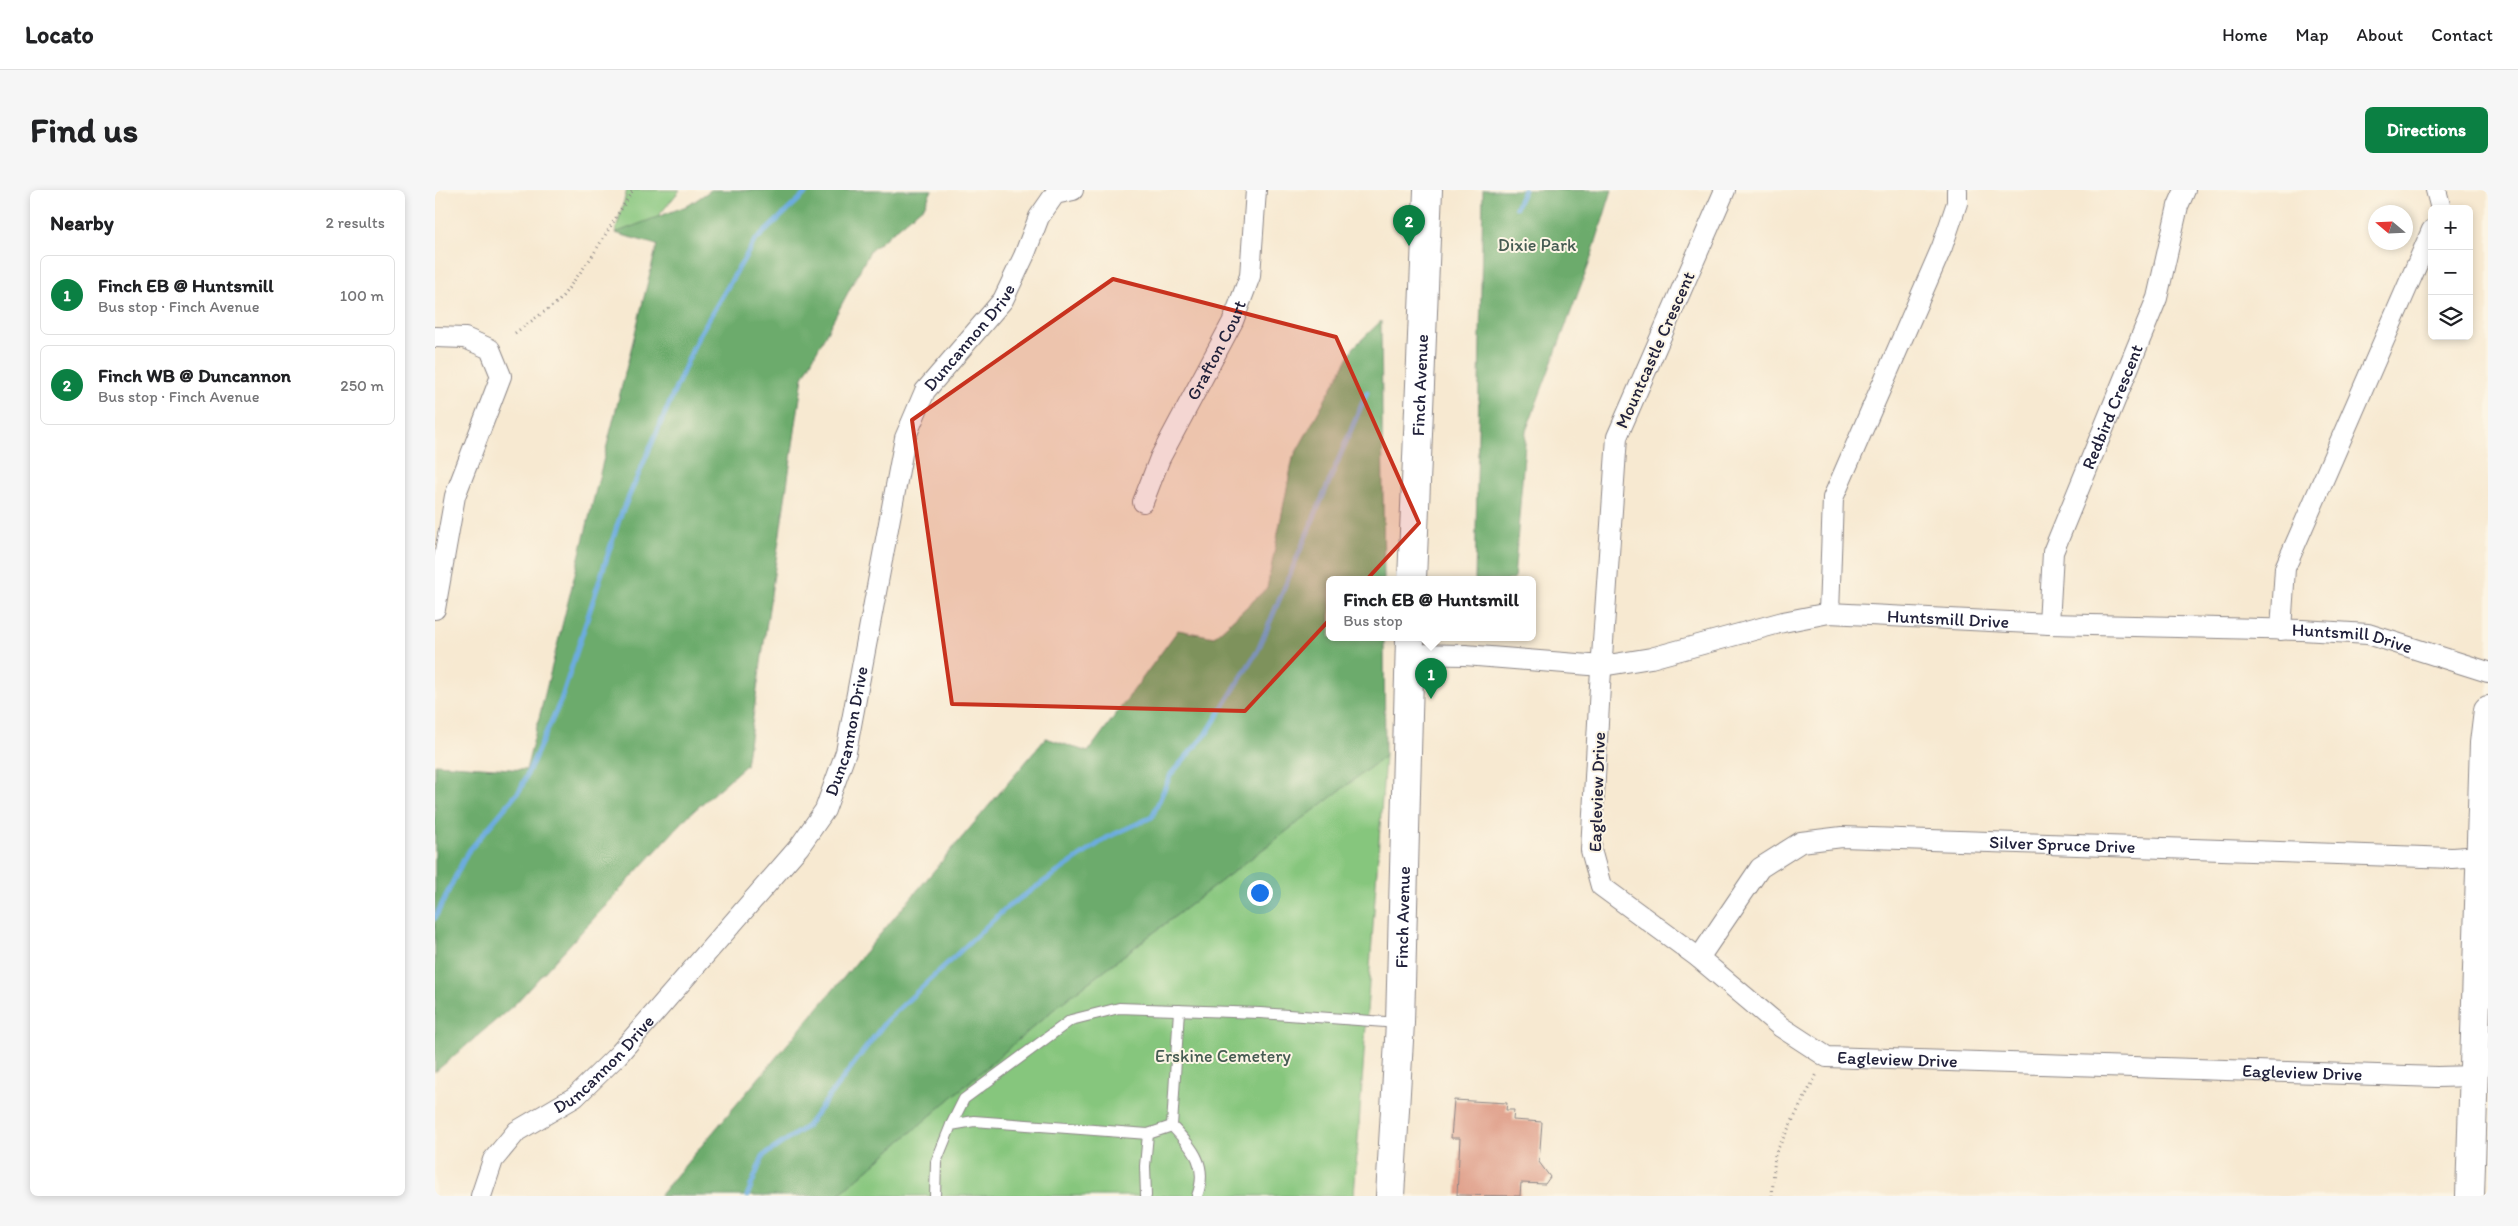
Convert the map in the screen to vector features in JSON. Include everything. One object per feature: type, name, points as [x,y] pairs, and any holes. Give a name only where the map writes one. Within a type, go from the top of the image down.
[{"type":"main road","name":"Finch Avenue","points":[[1412,576],[1428,190]]},
{"type":"main road","name":"Finch Avenue","points":[[1390,1196],[1400,1023],[1410,646]]},
{"type":"main road","points":[[2470,1196],[2484,743],[2488,710]]},
{"type":"street","name":"Duncannon Drive","points":[[481,1196],[493,1160],[517,1132],[575,1097],[617,1055],[799,847],[825,810],[846,752],[905,438],[925,391],[1003,300],[1024,256],[1039,217],[1055,194],[1073,190]]},
{"type":"street","name":"Grafton Court","points":[[1143,502],[1160,458],[1233,321],[1250,268],[1256,190]]},
{"type":"street","name":"Mountcastle Crescent","points":[[1602,666],[1617,438],[1725,190]]},
{"type":"street","points":[[1829,613],[1833,498],[1942,247],[1957,203],[1957,190]]},
{"type":"street","name":"Redbird Crescent","points":[[2049,624],[2053,552],[2157,298],[2178,206],[2185,190]]},
{"type":"street","points":[[2436,190],[2440,205]]},
{"type":"street","points":[[2281,630],[2285,568],[2428,239]]},
{"type":"street","points":[[435,337],[465,338],[491,349],[501,376],[455,496],[435,609]]},
{"type":"street","name":"Huntsmill Drive","points":[[1410,646],[1452,654],[1602,666],[1651,658],[1783,622],[1829,613],[2049,624],[2368,634],[2488,672]]},
{"type":"street","name":"Eagleview Drive","points":[[1602,666],[1591,850],[1601,886],[1699,958],[1781,1027],[1827,1057],[2427,1077],[2474,1076]]},
{"type":"street","name":"Silver Spruce Drive","points":[[1699,958],[1760,868],[1801,842],[1842,837],[2452,858],[2481,856]]},
{"type":"lane","points":[[935,1196],[936,1162],[964,1099],[1071,1020],[1119,1008],[1261,1013],[1400,1023]]},
{"type":"lane","points":[[1179,1010],[1172,1126],[1197,1155],[1201,1186],[1197,1196]]},
{"type":"lane","points":[[951,1125],[973,1121],[1148,1134],[1172,1126]]},
{"type":"lane","points":[[1146,1196],[1145,1166],[1148,1134]]},
{"type":"path","points":[[515,333],[559,301],[591,258],[633,190]]},
{"type":"path","points":[[1772,1196],[1775,1154],[1827,1057]]},
{"type":"highlighted area","points":[[1113,279],[1336,337],[1419,523],[1245,711],[952,704],[912,420]]},
{"type":"green space","points":[[627,190],[680,190],[655,220],[615,233]]},
{"type":"green space","points":[[711,190],[932,190],[925,205],[870,251],[803,377],[746,765],[688,816],[515,1004],[435,1072],[435,764],[526,770],[657,245],[615,233],[689,205]]},
{"type":"green space","name":"Dixie Park","points":[[1483,190],[1612,190],[1589,264],[1526,431],[1514,576],[1475,576]]},
{"type":"green space","points":[[1381,321],[1384,576],[1326,576],[1326,641],[1384,641],[1385,756],[1060,1004],[837,1196],[659,1196],[1046,738],[1088,752],[1178,630],[1214,637],[1267,588],[1293,458],[1354,347]]},
{"type":"green space","name":"Erskine Cemetery","points":[[1385,756],[1354,1196],[837,1196],[1060,1004]]},
{"type":"building","points":[[1454,1100],[1507,1103],[1506,1110],[1514,1110],[1513,1120],[1542,1122],[1539,1162],[1550,1177],[1545,1184],[1521,1183],[1520,1196],[1457,1195],[1460,1138],[1451,1138]]},
{"type":"waterway","points":[[435,918],[467,853],[520,790],[561,700],[620,517],[698,337],[754,242],[809,190]]},
{"type":"waterway","points":[[1516,207],[1524,190]]},
{"type":"waterway","points":[[747,1196],[763,1156],[807,1126],[886,1021],[1006,908],[1108,837],[1152,817],[1171,774],[1207,733],[1258,650],[1367,392]]},
{"type":"place","name":"Finch WB @ Duncannon","points":[[1409,246]]},
{"type":"place","name":"Finch EB @ Huntsmill","points":[[1431,699]]}]
